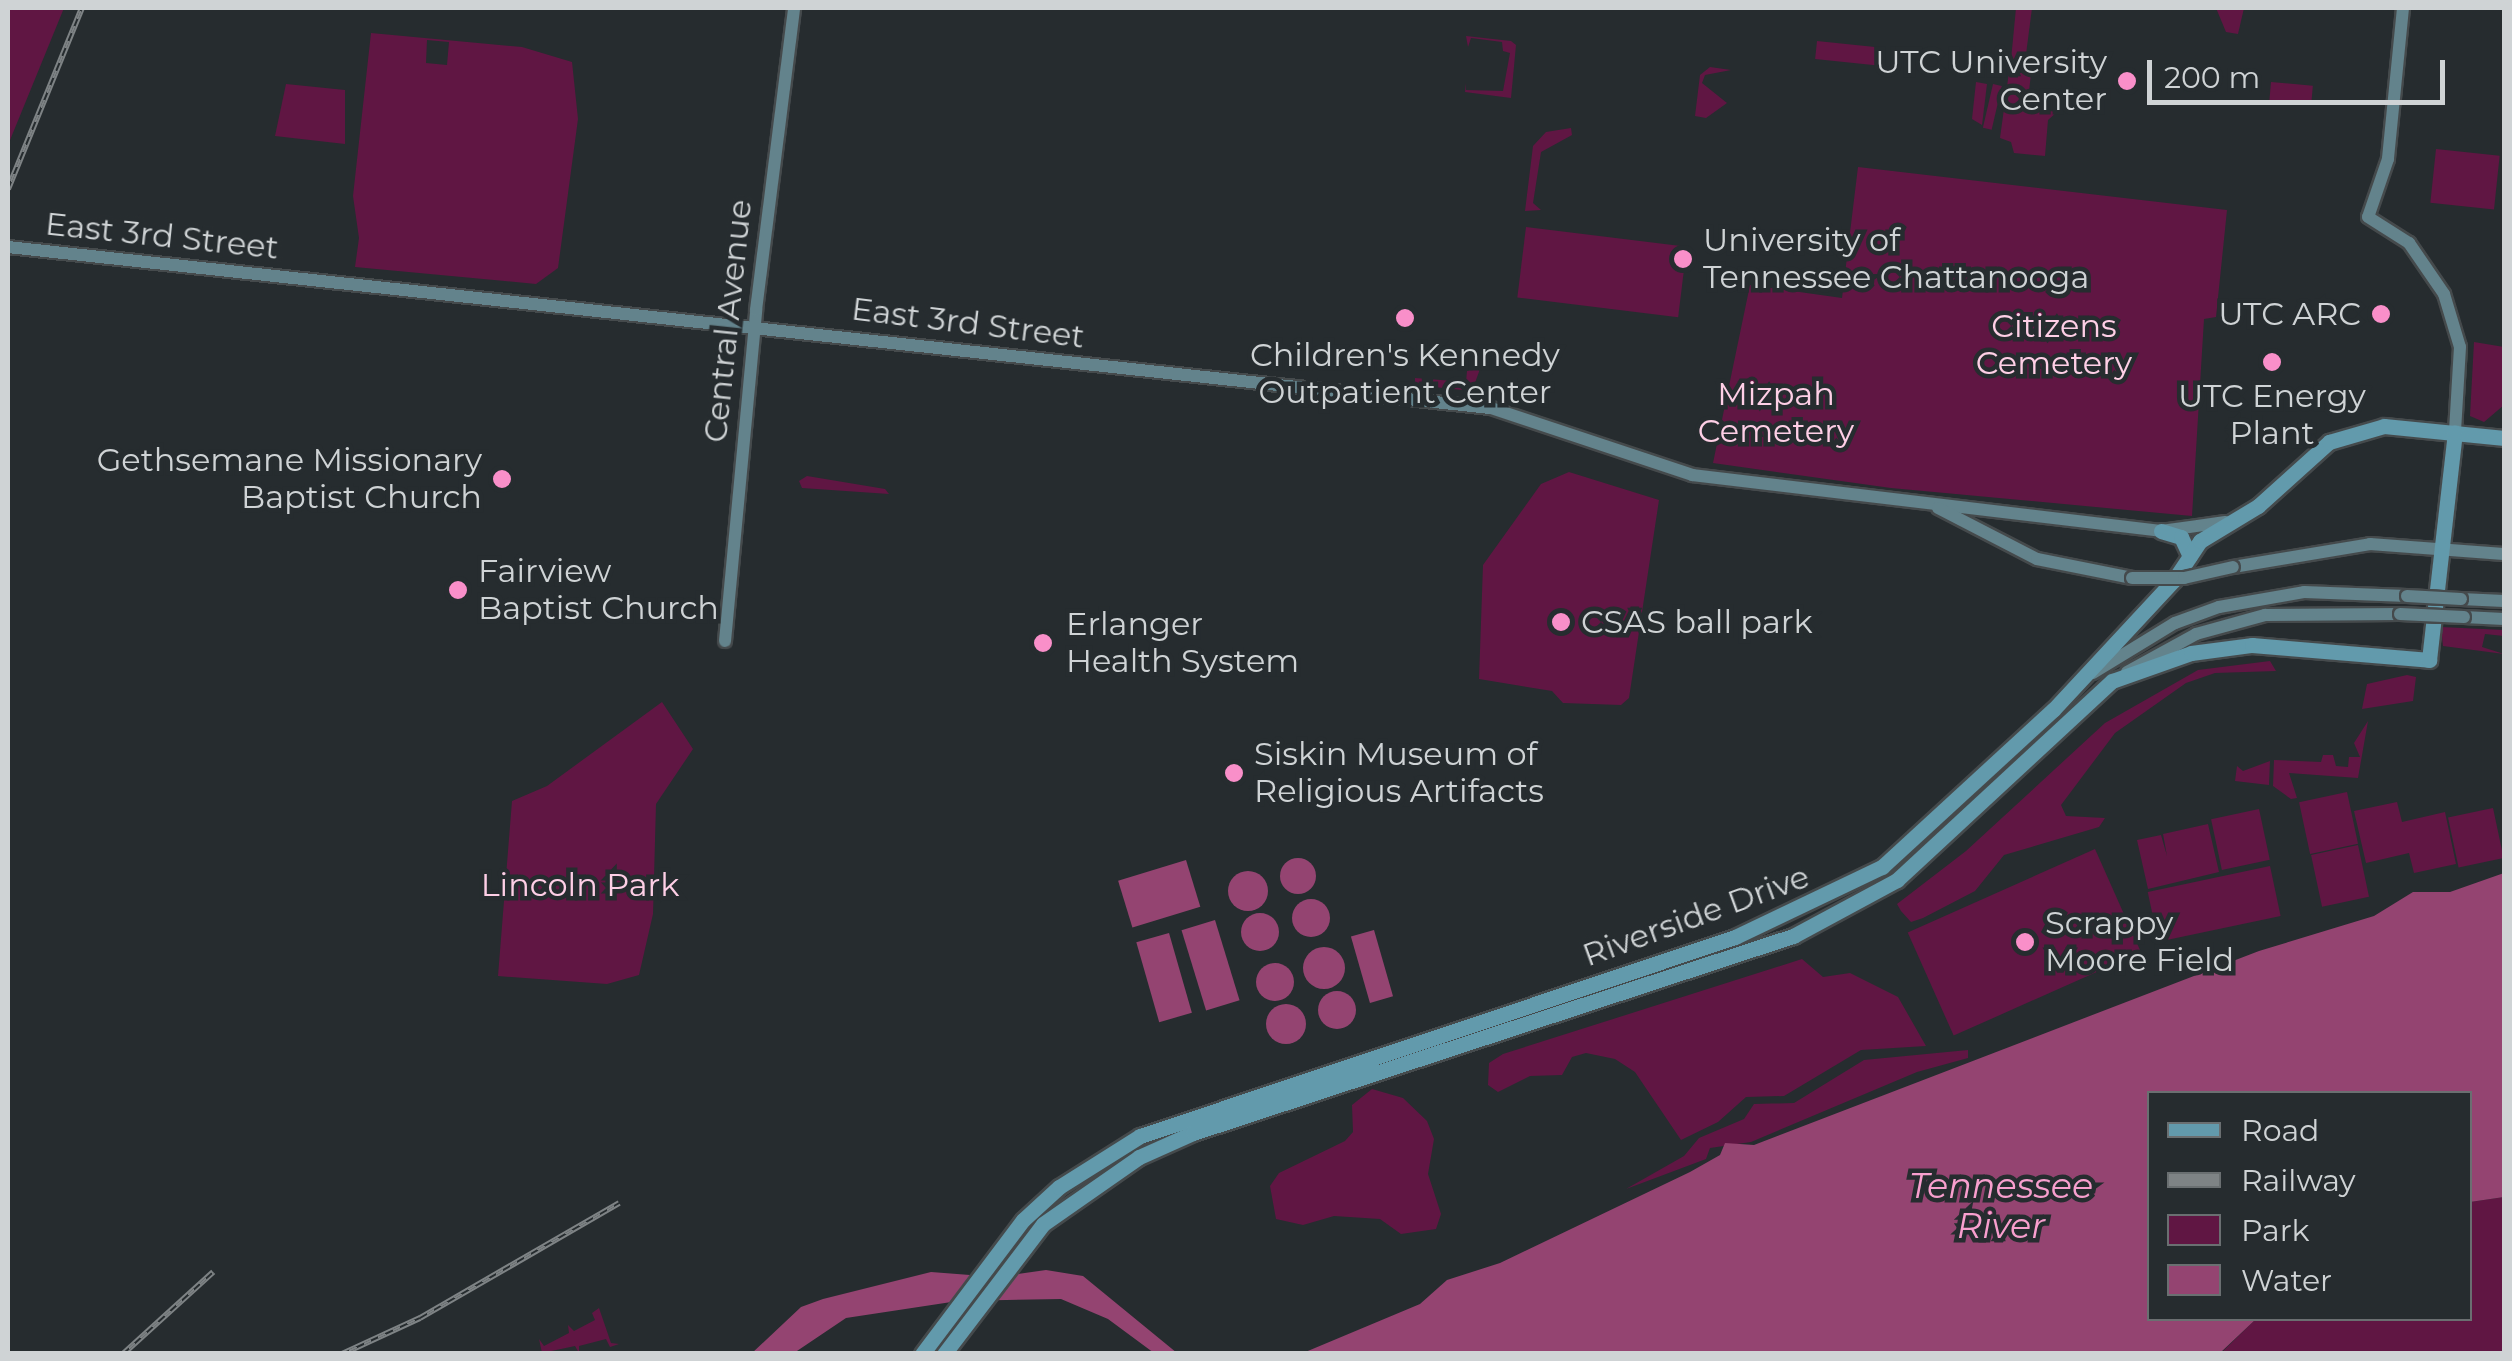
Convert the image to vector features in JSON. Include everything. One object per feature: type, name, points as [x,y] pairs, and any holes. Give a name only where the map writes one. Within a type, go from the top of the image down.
[{"type":"main road","name":"Central Avenue","points":[[725,641],[754,326],[794,8]]},
{"type":"main road","points":[[2112,681],[2181,656],[2252,646],[2429,660],[2455,432],[2460,347],[2444,294],[2408,243],[2368,217],[2388,158],[2403,8]]},
{"type":"main road","name":"East 3rd Street","points":[[8,247],[1491,408],[1692,475],[1911,502],[2161,531],[2202,528],[2246,513]]},
{"type":"main road","points":[[2053,710],[2206,536],[2246,513],[2338,438],[2384,426],[2504,438]]},
{"type":"main road","name":"East 3rd Street","points":[[1911,502],[1943,510],[2037,559],[2132,578],[2184,578],[2333,547],[2442,546],[2504,554]]},
{"type":"main road","points":[[2161,531],[2181,538],[2190,556]]},
{"type":"main road","name":"Riverside Drive","points":[[922,1352],[996,1247],[1092,1165],[1182,1118],[1735,937],[1837,894],[1919,840],[2053,710],[2132,646],[2219,607],[2304,592],[2504,601]]},
{"type":"main road","name":"Riverside Drive","points":[[944,1354],[1018,1253],[1086,1190],[1193,1133],[1740,955],[1848,910],[1947,839],[2112,681],[2196,634],[2266,615],[2400,614],[2504,619]]},
{"type":"green space","points":[[8,8],[64,8],[8,145]]},
{"type":"green space","points":[[2016,8],[2032,8],[2025,62],[2011,60]]},
{"type":"green space","points":[[2216,8],[2244,8],[2238,34],[2226,32]]},
{"type":"green space","points":[[371,33],[522,47],[572,62],[578,119],[558,268],[536,284],[355,267],[359,238],[353,196]],"holes":[[[427,40],[449,42],[447,65],[426,63]]]},
{"type":"green space","points":[[1466,36],[1511,41],[1516,45],[1511,98],[1465,92],[1466,83],[1466,90],[1503,91],[1510,53],[1503,51],[1502,42],[1471,38],[1468,47]]},
{"type":"green space","points":[[1817,41],[1880,48],[1878,65],[1815,59]]},
{"type":"green space","points":[[1710,67],[1731,70],[1705,75],[1702,83],[1727,103],[1706,118],[1695,116],[1700,75]]},
{"type":"green space","points":[[2009,72],[2031,74],[2027,108],[2057,112],[2048,120],[2045,156],[2014,153],[2011,142],[2000,138]]},
{"type":"green space","points":[[1976,82],[1987,84],[1982,125],[1972,119]]},
{"type":"green space","points":[[2271,82],[2313,86],[2311,105],[2269,101]]},
{"type":"green space","points":[[286,84],[345,90],[345,144],[275,136]]},
{"type":"green space","points":[[1993,84],[2002,86],[1992,130],[1983,128]]},
{"type":"green space","points":[[1571,128],[1572,135],[1541,152],[1533,203],[1541,210],[1525,211],[1533,146],[1546,132]]},
{"type":"green space","points":[[2436,149],[2500,156],[2494,209],[2430,203]]},
{"type":"green space","name":"Citizens Cemetery","points":[[1858,167],[2227,210],[2216,317],[2204,319],[2192,516],[1891,488],[1713,463],[1750,285],[1842,298]]},
{"type":"green space","points":[[1526,227],[1687,247],[1678,317],[1517,297]]},
{"type":"green space","points":[[2474,342],[2504,347],[2504,405],[2484,422],[2470,416]]},
{"type":"green space","points":[[1480,369],[1472,391],[1415,385],[1415,378],[1466,382],[1467,371]]},
{"type":"green space","name":"CSAS ball park","points":[[1569,472],[1659,500],[1629,698],[1621,705],[1563,703],[1552,691],[1479,679],[1483,565],[1541,484]]},
{"type":"green space","points":[[807,476],[885,489],[889,494],[802,488],[799,481]]},
{"type":"green space","points":[[2441,627],[2504,630],[2504,636],[2485,634],[2482,647],[2504,654],[2443,646]]},
{"type":"green space","points":[[2270,661],[2276,671],[2215,673],[2186,683],[2115,733],[2061,805],[2066,816],[2105,818],[2099,827],[2004,855],[1975,891],[1923,918],[1911,922],[1901,911],[1897,904],[1966,851],[2105,723],[2198,670]]},
{"type":"green space","points":[[2407,675],[2416,677],[2413,701],[2362,709],[2367,684]]},
{"type":"green space","name":"Lincoln Park","points":[[662,702],[693,749],[656,804],[653,914],[639,975],[607,984],[498,976],[512,801],[547,786]]},
{"type":"green space","points":[[2368,721],[2358,778],[2289,773],[2297,798],[2291,799],[2273,786],[2274,760],[2321,762],[2323,755],[2333,755],[2336,766],[2348,767],[2349,757],[2360,757],[2354,743]]},
{"type":"green space","points":[[2270,761],[2269,785],[2235,781],[2237,766],[2243,771]]},
{"type":"green space","points":[[2347,792],[2358,844],[2310,854],[2299,802]]},
{"type":"green space","points":[[2397,802],[2402,822],[2445,812],[2456,864],[2414,873],[2409,853],[2366,863],[2354,811]]},
{"type":"green space","points":[[2493,808],[2504,858],[2459,867],[2448,818]]},
{"type":"green space","points":[[2259,809],[2270,860],[2222,870],[2211,819]]},
{"type":"green space","points":[[2208,824],[2219,872],[2148,889],[2137,840],[2161,835],[2167,856],[2163,834]]},
{"type":"green space","points":[[2358,845],[2369,897],[2322,907],[2311,855]]},
{"type":"green space","name":"Scrappy Moore Field","points":[[2095,849],[2141,952],[1954,1036],[1908,932]]},
{"type":"green space","points":[[2270,866],[2281,916],[2158,942],[2148,892]]},
{"type":"green space","points":[[1802,959],[1823,977],[1850,973],[1898,997],[1926,1046],[1861,1050],[1784,1096],[1746,1097],[1718,1122],[1681,1140],[1635,1072],[1615,1059],[1586,1053],[1572,1057],[1562,1075],[1530,1076],[1498,1092],[1488,1085],[1489,1063],[1503,1054]]},
{"type":"green space","points":[[1968,1050],[1968,1058],[1917,1072],[1751,1142],[1710,1148],[1706,1159],[1626,1189],[1684,1156],[1699,1138],[1744,1119],[1754,1104],[1794,1103],[1864,1060]]},
{"type":"green space","points":[[1372,1089],[1403,1098],[1427,1121],[1434,1139],[1428,1174],[1441,1214],[1436,1229],[1401,1234],[1380,1219],[1334,1216],[1303,1225],[1276,1219],[1270,1186],[1279,1173],[1345,1141],[1353,1132],[1352,1105]]},
{"type":"green space","points":[[2504,1197],[2504,1353],[2220,1354],[2254,1321],[2472,1321],[2472,1202]]},
{"type":"green space","points":[[599,1308],[611,1343],[619,1344],[610,1347],[606,1339],[579,1346],[579,1353],[575,1346],[542,1353],[539,1339],[544,1346],[569,1333],[568,1325],[574,1331],[595,1320],[592,1313]]},
{"type":"water","points":[[1298,858],[1311,863],[1316,876],[1311,889],[1298,894],[1285,889],[1280,876],[1285,863]]},
{"type":"water","points":[[1186,860],[1200,907],[1132,928],[1118,881]]},
{"type":"water","points":[[1248,871],[1262,877],[1268,891],[1262,905],[1248,911],[1234,905],[1228,891],[1234,877]]},
{"type":"water","name":"Tennessee River","points":[[2504,873],[2504,1197],[2472,1202],[2472,1091],[2147,1091],[2147,1321],[2254,1321],[2220,1353],[1303,1353],[1420,1304],[1447,1280],[1500,1263],[1690,1172],[1720,1155],[1725,1143],[1754,1145],[2259,951],[2374,916],[2413,892],[2450,892]]},
{"type":"water","points":[[1311,899],[1324,905],[1330,918],[1324,931],[1311,937],[1298,931],[1292,918],[1298,905]]},
{"type":"water","points":[[1260,913],[1273,919],[1279,932],[1273,945],[1260,951],[1247,945],[1241,932],[1247,919]]},
{"type":"water","points":[[1215,920],[1240,1000],[1206,1011],[1182,930]]},
{"type":"water","points":[[1374,930],[1393,996],[1370,1003],[1351,937]]},
{"type":"water","points":[[1169,933],[1192,1013],[1159,1022],[1136,942]]},
{"type":"water","points":[[1324,947],[1339,953],[1345,968],[1339,983],[1324,989],[1309,983],[1303,968],[1309,953]]},
{"type":"water","points":[[1275,963],[1288,969],[1294,982],[1288,995],[1275,1001],[1262,995],[1256,982],[1262,969]]},
{"type":"water","points":[[1337,991],[1350,997],[1356,1010],[1350,1023],[1337,1029],[1324,1023],[1318,1010],[1324,997]]},
{"type":"water","points":[[1286,1004],[1300,1010],[1306,1024],[1300,1038],[1286,1044],[1272,1038],[1266,1024],[1272,1010]]},
{"type":"water","points":[[1046,1270],[1083,1276],[1177,1353],[1154,1353],[1108,1319],[1061,1299],[958,1301],[846,1318],[794,1353],[751,1354],[801,1307],[823,1299],[931,1272],[996,1277]]},
{"type":"railway","points":[[8,189],[82,8]]},
{"type":"railway","points":[[342,1354],[420,1318],[619,1203]]},
{"type":"railway","points":[[123,1354],[213,1272]]},
{"type":"place","name":"UTC University Center","points":[[2127,81]]},
{"type":"place","name":"University of Tennessee Chattanooga","points":[[1683,259]]},
{"type":"place","name":"UTC ARC","points":[[2381,314]]},
{"type":"place","name":"Children's Kennedy Outpatient Center","points":[[1405,318]]},
{"type":"place","name":"UTC Energy Plant","points":[[2272,362]]},
{"type":"place","name":"Gethsemane Missionary Baptist Church","points":[[502,479]]},
{"type":"place","name":"Fairview Baptist Church","points":[[458,590]]},
{"type":"place","name":"CSAS ball park","points":[[1561,622]]},
{"type":"place","name":"Erlanger Health System","points":[[1043,643]]},
{"type":"place","name":"Siskin Museum of Religious Artifacts","points":[[1234,773]]},
{"type":"place","name":"Scrappy Moore Field","points":[[2025,942]]},
{"type":"park label","name":"Mizpah Cemetery","points":[[1776,414]]}]
